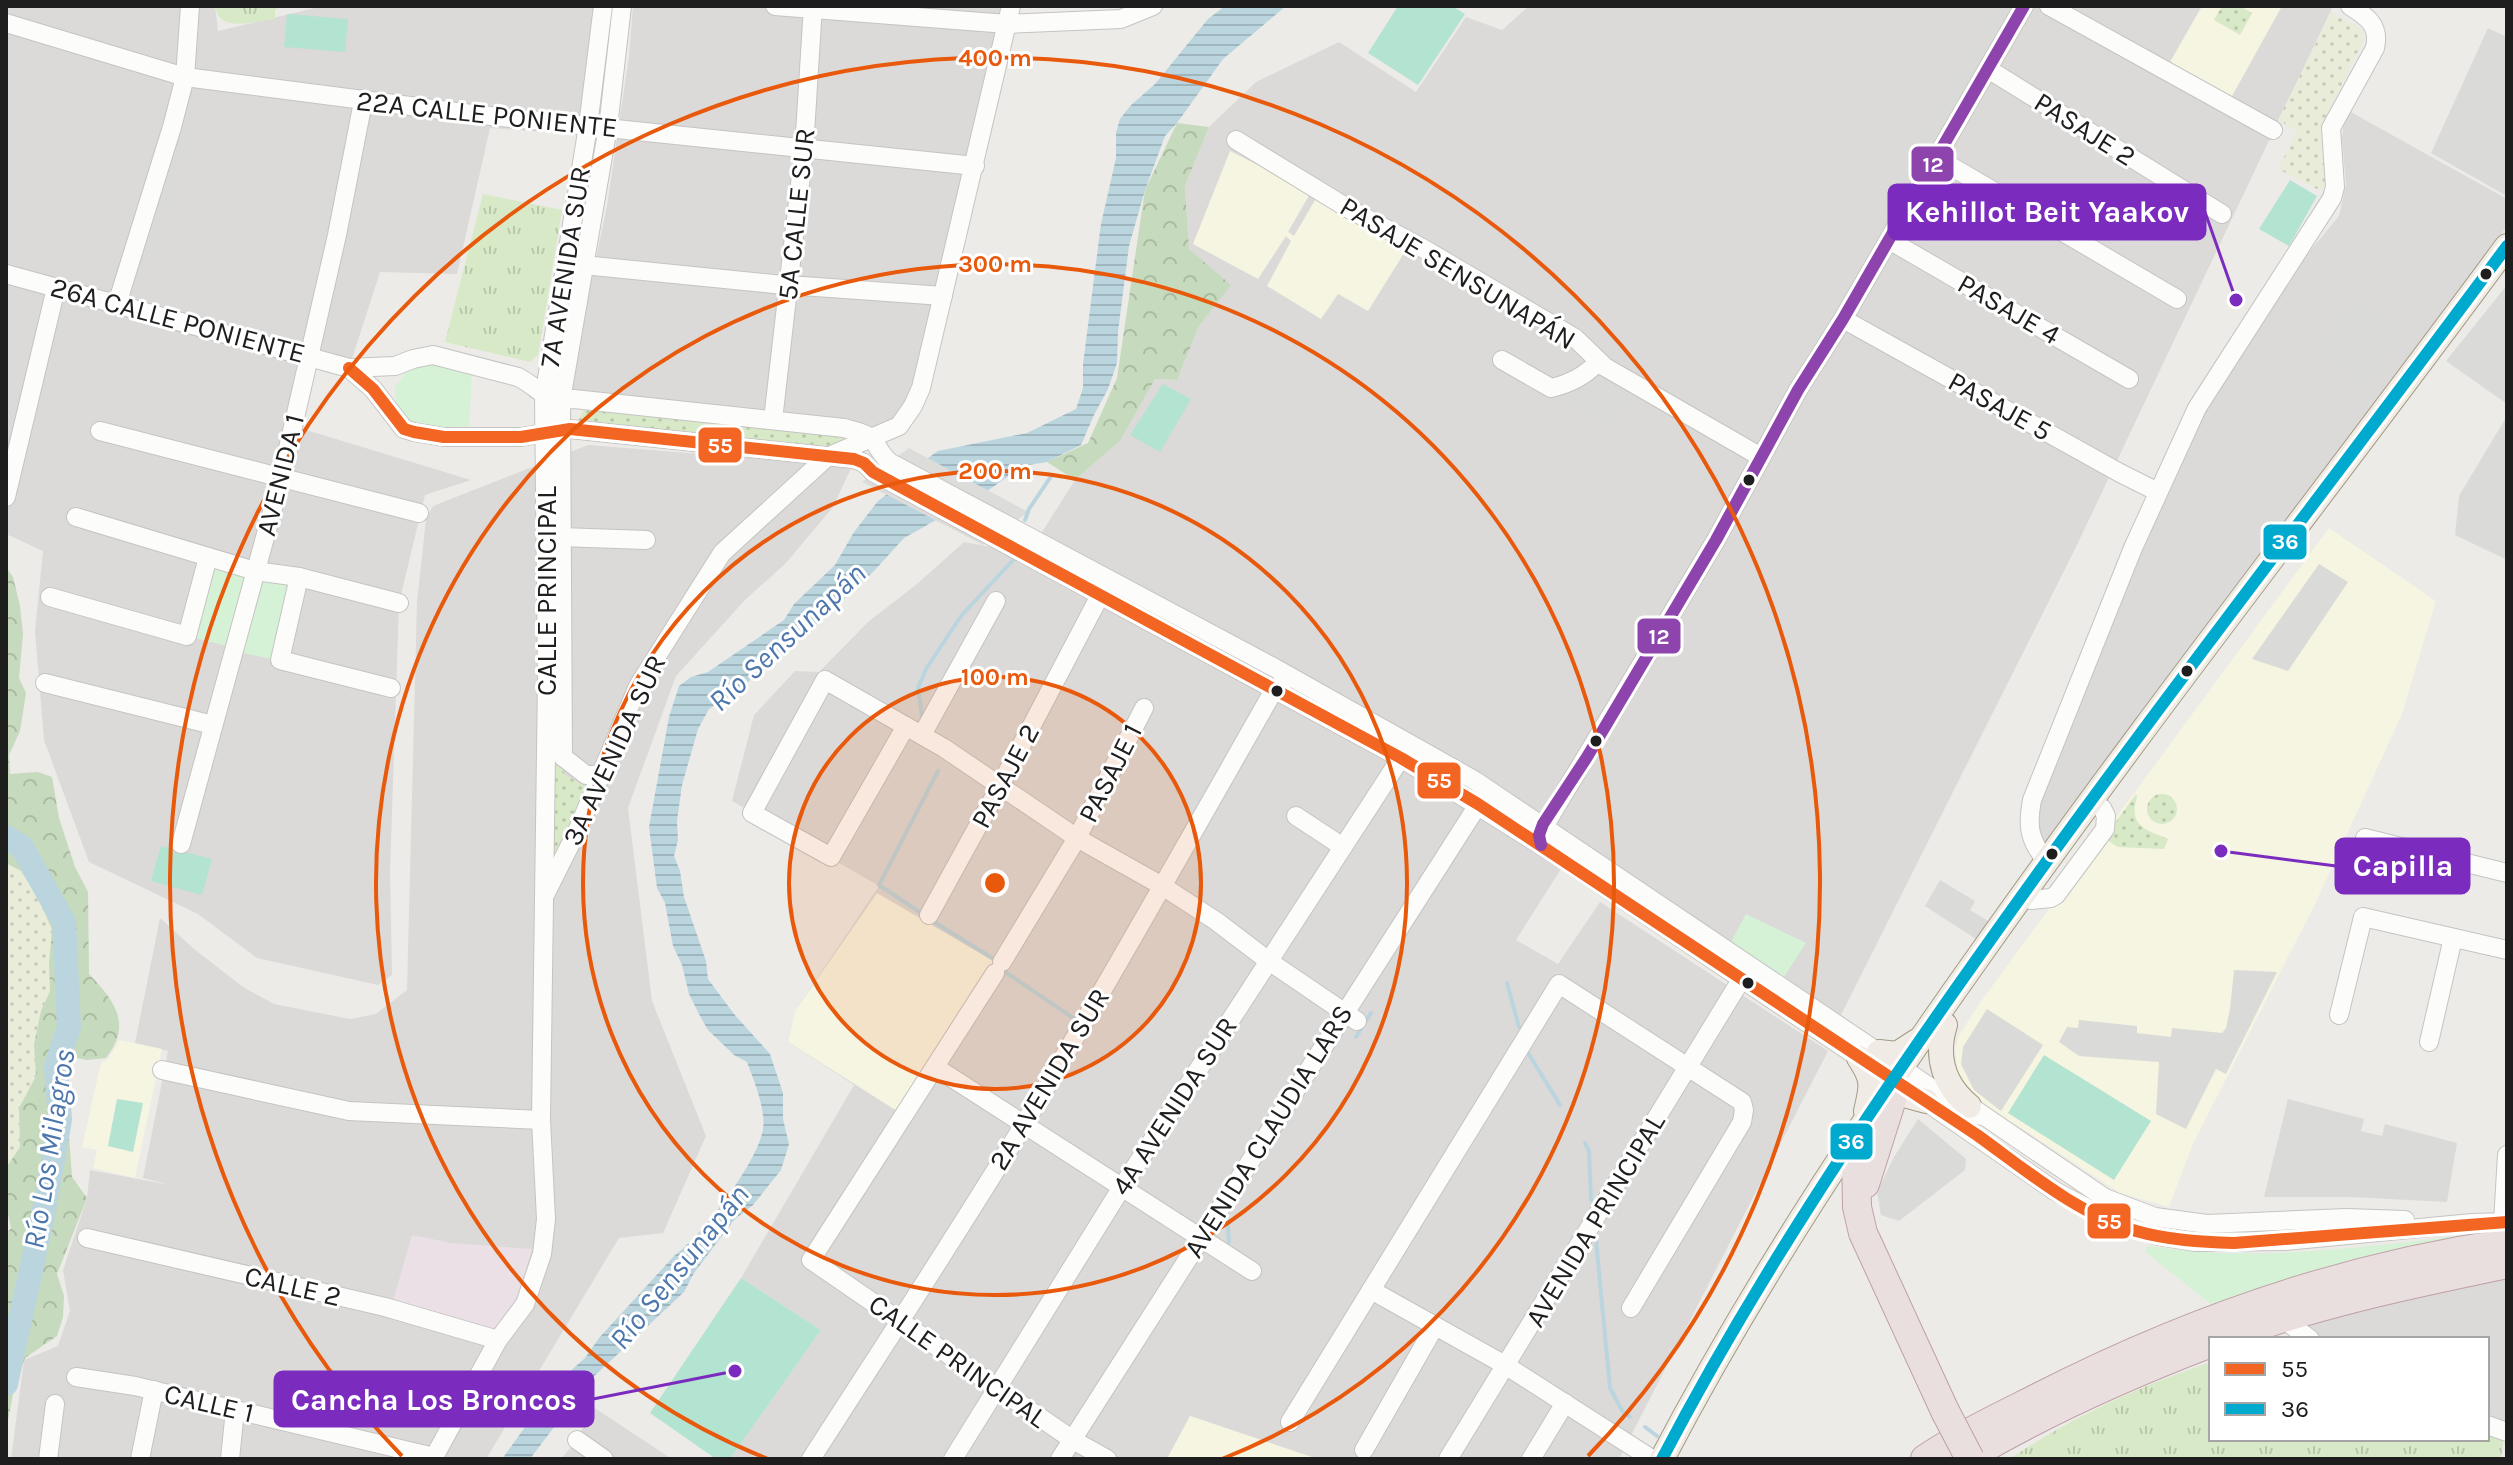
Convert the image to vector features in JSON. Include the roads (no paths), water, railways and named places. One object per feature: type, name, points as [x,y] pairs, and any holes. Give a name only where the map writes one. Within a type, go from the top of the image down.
[{"type":"highway","points":[[1857,1207],[1899,1080]]},
{"type":"highway","points":[[1856,1153],[1857,1207],[1863,1233],[1968,1459],[2011,1432],[2162,1362],[2209,1344]]},
{"type":"highway","points":[[1925,1459],[2055,1389],[2165,1337],[2265,1301],[2424,1258],[2506,1229]]},
{"type":"highway","points":[[2228,1337],[2283,1319],[2456,1274],[2507,1264]]},
{"type":"main road","points":[[1674,1459],[1749,1327],[1899,1080],[1921,1037],[2046,860],[2507,246]]},
{"type":"main road","points":[[1662,1459],[1711,1366],[1816,1192],[1864,1121],[1945,1025],[2031,900],[2395,409],[2507,266]]},
{"type":"main road","points":[[1945,1025],[1940,1047],[1944,1072],[1950,1087],[1976,1111]]},
{"type":"main road","points":[[1864,1121],[1872,1083],[1868,1072],[1869,1055],[1905,1051],[1921,1037]]},
{"type":"main road","points":[[1899,1080],[1904,1095],[1926,1101]]},
{"type":"street","points":[[117,304],[185,77],[190,6]]},
{"type":"street","name":"7A AVENIDA SUR","points":[[554,431],[552,398],[603,6]]},
{"type":"street","name":"7A AVENIDA SUR","points":[[552,398],[583,265],[608,127],[622,6]]},
{"type":"street","points":[[775,6],[1121,19],[1153,6]]},
{"type":"street","points":[[1533,839],[1533,832],[1543,824],[1672,614],[1798,390],[1843,319],[2024,6]]},
{"type":"street","points":[[2049,6],[2273,130]]},
{"type":"street","points":[[2046,860],[2031,840],[2029,815],[2032,800],[2158,492],[2197,408],[2332,198],[2335,187],[2331,128],[2375,48],[2375,28],[2370,19],[2350,6]]},
{"type":"street","name":"5A CALLE SUR","points":[[773,420],[804,149],[812,8]]},
{"type":"street","name":"3A AVENIDA SUR","points":[[544,897],[601,775],[638,686],[722,553],[827,457],[899,426],[918,396],[1009,15]]},
{"type":"street","name":"22A CALLE PONIENTE","points":[[6,23],[185,77],[363,102],[975,166]]},
{"type":"street","name":"PASAJE 2","points":[[1988,69],[2222,214]]},
{"type":"street","name":"AVENIDA 1","points":[[181,844],[281,479],[337,235],[363,102]]},
{"type":"street","name":"PASAJE SENSUNAPÁN","points":[[1236,140],[1349,209],[1426,250],[1575,338],[1598,362],[1761,457]]},
{"type":"street","points":[[1937,158],[2177,299]]},
{"type":"street","name":"PASAJE 4","points":[[1889,240],[2129,379]]},
{"type":"street","points":[[583,265],[943,296]]},
{"type":"street","name":"26A CALLE PONIENTE","points":[[6,274],[349,368],[395,366],[433,355],[449,358],[518,377],[552,398]]},
{"type":"street","points":[[6,497],[56,288]]},
{"type":"street","name":"PASAJE 5","points":[[1843,319],[2158,492]]},
{"type":"street","points":[[1502,360],[1551,388],[1565,385],[1598,362]]},
{"type":"street","points":[[389,412],[386,387],[395,366]]},
{"type":"street","name":"26A CALLE PONIENTE","points":[[349,368],[373,389],[404,429],[426,435],[521,437],[554,431]]},
{"type":"street","points":[[552,398],[844,428],[871,438],[883,457],[891,463],[1002,532]]},
{"type":"street","points":[[100,431],[419,513]]},
{"type":"street","points":[[554,431],[827,457],[869,467],[1294,678],[1483,796],[1543,824],[1746,973]]},
{"type":"street","name":"CALLE PRINCIPAL","points":[[554,431],[561,537],[563,757]]},
{"type":"street","name":"CALLE PRINCIPAL","points":[[434,1458],[498,1340],[525,1304],[542,1254],[546,1219],[541,1120],[545,767],[554,431]]},
{"type":"street","points":[[76,517],[255,571],[299,577],[399,603]]},
{"type":"street","points":[[561,537],[646,540]]},
{"type":"street","points":[[50,597],[187,636],[208,557]]},
{"type":"street","points":[[299,577],[280,660],[391,688]]},
{"type":"street","points":[[1105,586],[1274,690],[1406,750]]},
{"type":"street","name":"PASAJE 2","points":[[929,915],[1105,586]]},
{"type":"street","points":[[996,601],[914,731],[831,857],[752,813],[825,680],[914,731],[1077,838],[1164,887],[1350,1016]]},
{"type":"street","points":[[1274,690],[1275,668]]},
{"type":"street","points":[[1274,690],[1280,688],[1287,678],[1294,678]]},
{"type":"street","points":[[45,683],[213,725]]},
{"type":"street","name":"2A AVENIDA SUR","points":[[811,1459],[1024,1124],[1164,887],[1220,781],[1274,690]]},
{"type":"street","name":"PASAJE 1","points":[[811,1260],[999,968],[1077,838],[1144,708]]},
{"type":"street","name":"4A AVENIDA SUR","points":[[953,1459],[1122,1187],[1406,750]]},
{"type":"street","points":[[545,767],[563,757],[586,775],[601,775]]},
{"type":"street","points":[[1483,796],[1533,839],[1746,973],[1869,1055],[1899,1080],[1967,1112],[1976,1111],[2105,1198],[2155,1217],[2207,1224],[2346,1218],[2472,1223],[2506,1229],[2507,1155]]},
{"type":"street","name":"AVENIDA CLAUDIA LARS","points":[[1060,1459],[1200,1238],[1350,1016],[1483,796]]},
{"type":"street","points":[[1296,816],[1343,847]]},
{"type":"street","points":[[2365,838],[2507,873]]},
{"type":"street","points":[[2339,1015],[2363,917],[2507,950]]},
{"type":"street","points":[[2429,1042],[2453,938]]},
{"type":"street","name":"AVENIDA PRINCIPAL","points":[[1448,1459],[1746,973]]},
{"type":"street","points":[[1290,1422],[1559,984],[1742,1102],[1744,1117],[1631,1308]]},
{"type":"street","points":[[935,1067],[1252,1271]]},
{"type":"street","points":[[162,1070],[349,1111],[541,1120]]},
{"type":"street","points":[[1926,1101],[2055,1191],[2120,1225],[2158,1236],[2195,1242],[2247,1243],[2472,1223]]},
{"type":"street","name":"CALLE 2","points":[[87,1238],[385,1307],[498,1340]]},
{"type":"street","name":"CALLE PRINCIPAL","points":[[811,1260],[1073,1440],[1107,1459]]},
{"type":"street","points":[[1371,1290],[1505,1365],[1652,1459]]},
{"type":"street","points":[[2283,1319],[2307,1337]]},
{"type":"street","points":[[1364,1450],[1435,1326]]},
{"type":"street","name":"CALLE 1","points":[[76,1377],[154,1390],[434,1458]]},
{"type":"street","points":[[140,1459],[154,1390]]},
{"type":"street","points":[[1531,1459],[1565,1403]]},
{"type":"street","points":[[48,1459],[55,1404]]},
{"type":"street","points":[[230,1459],[235,1410]]},
{"type":"street","points":[[577,1440],[604,1459]]},
{"type":"water","name":"Río Sensunapán","points":[[1225,6],[1286,6],[1223,59],[1165,136],[1129,246],[1117,363],[1081,445],[1047,462],[1022,466],[986,492],[904,538],[874,571],[806,634],[789,642],[743,687],[709,709],[698,729],[682,785],[674,856],[706,961],[708,979],[770,1054],[783,1093],[783,1119],[789,1144],[781,1170],[753,1205],[734,1220],[694,1273],[684,1292],[588,1382],[530,1459],[502,1459],[556,1384],[585,1358],[599,1338],[713,1216],[751,1160],[763,1129],[761,1104],[747,1062],[734,1055],[708,1030],[689,994],[682,965],[673,946],[665,903],[657,888],[649,827],[669,717],[679,686],[691,677],[708,672],[784,620],[794,604],[835,565],[854,532],[878,501],[927,464],[928,458],[938,451],[1027,433],[1076,409],[1083,388],[1083,364],[1101,224],[1116,158],[1116,133],[1120,119],[1155,84],[1208,19]]},
{"type":"waterway","points":[[1025,520],[1052,475]]},
{"type":"waterway","points":[[923,722],[918,688],[926,669],[961,616],[1015,558]]},
{"type":"waterway","points":[[924,915],[879,885],[938,771]]},
{"type":"waterway","name":"Río Los Milagros","points":[[6,837],[22,847],[64,922],[69,1027],[56,1066],[60,1120],[6,1384]]},
{"type":"waterway","points":[[931,920],[997,961]]},
{"type":"waterway","points":[[1004,971],[1073,1018]]},
{"type":"waterway","points":[[1507,983],[1519,1027]]},
{"type":"waterway","points":[[1356,1037],[1371,1013]]},
{"type":"waterway","points":[[1527,1051],[1560,1105]]},
{"type":"waterway","points":[[1585,1143],[1589,1151],[1591,1200]]},
{"type":"waterway","points":[[1227,1214],[1229,1242]]},
{"type":"waterway","points":[[1595,1230],[1610,1388],[1623,1412],[1630,1417]]},
{"type":"waterway","points":[[1645,1427],[1657,1436]]},
{"type":"place","name":"Kehillot Beit Yaakov","points":[[2236,300]]},
{"type":"place","name":"Capilla","points":[[2221,851]]},
{"type":"place","name":"Cancha Los Broncos","points":[[735,1371]]}]
